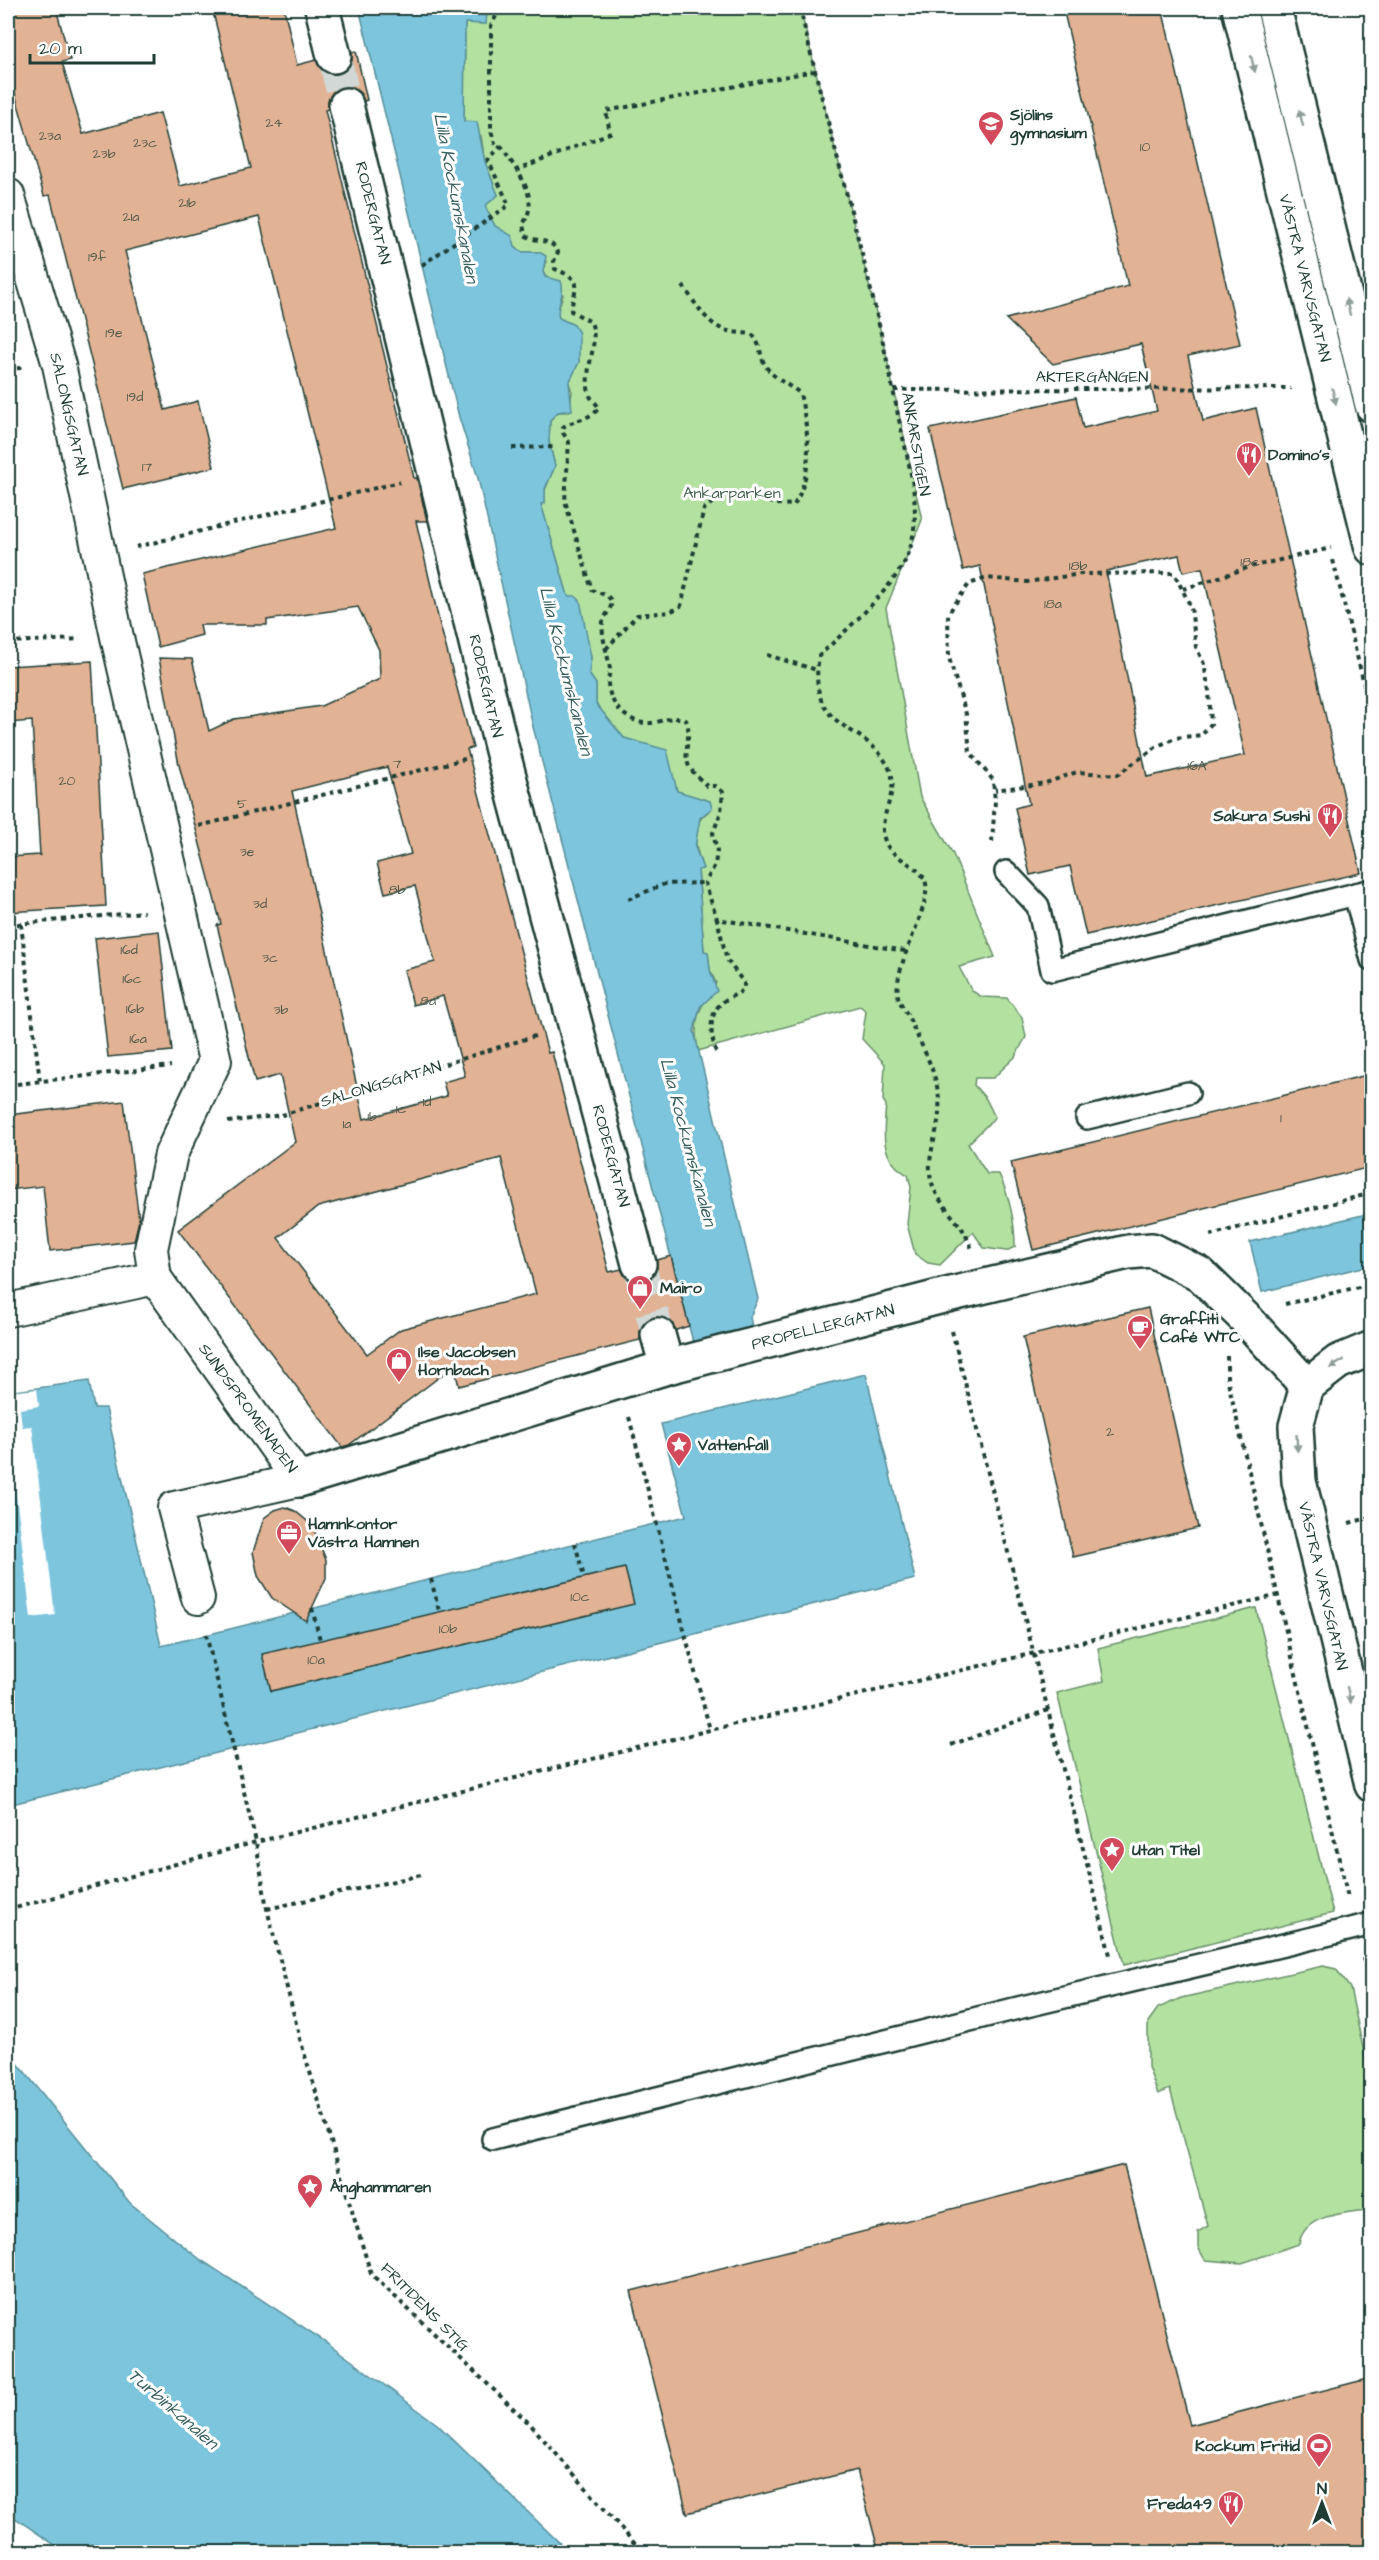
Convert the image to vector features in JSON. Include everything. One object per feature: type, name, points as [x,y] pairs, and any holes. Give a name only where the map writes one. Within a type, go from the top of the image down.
[{"type":"street","points":[[322,8],[334,56]]},
{"type":"street","name":"VÄSTRA VARVSGATAN","points":[[1239,8],[1371,548]]},
{"type":"street","name":"VÄSTRA VARVSGATAN","points":[[1274,8],[1371,405]]},
{"type":"street","name":"RODERGATAN","points":[[346,105],[502,750],[639,1264]]},
{"type":"street","name":"SALONGSGATAN","points":[[8,195],[59,365],[117,637],[215,1061]]},
{"type":"street","points":[[8,1310],[155,1278],[151,1249],[171,1154],[215,1061]]},
{"type":"street","points":[[1152,1250],[1200,1274],[1248,1321],[1307,1386],[1338,1362],[1371,1348]]},
{"type":"street","name":"PROPELLERGATAN","points":[[299,1480],[667,1367],[988,1285],[1128,1252],[1152,1250]]},
{"type":"street","name":"SUNDSPROMENADEN","points":[[155,1278],[299,1480],[174,1508],[198,1598]]},
{"type":"street","points":[[658,1335],[667,1367]]},
{"type":"street","name":"VÄSTRA VARVSGATAN","points":[[1307,1386],[1296,1426],[1299,1481],[1371,1785]]},
{"type":"lane","points":[[1006,872],[1038,906],[1052,970],[1363,892],[1371,960]]},
{"type":"lane","points":[[1087,1118],[1188,1093]]},
{"type":"lane","points":[[493,2139],[1371,1924]]},
{"type":"path","points":[[500,8],[491,26],[489,122],[495,143],[501,146],[528,188],[531,199],[530,214],[523,224],[525,235],[534,241],[550,242],[555,245],[558,252],[554,261],[555,269],[572,276],[576,284],[571,311],[591,322],[594,332],[587,379],[589,396],[599,408],[592,417],[563,427],[563,433],[569,442],[565,501],[592,590],[608,597],[611,601],[611,607],[603,623],[610,672],[608,687],[613,701],[623,714],[645,724],[657,724],[679,717],[686,720],[690,727],[687,750],[690,769],[707,786],[716,786],[723,792],[722,812],[713,833],[717,851],[715,865],[705,883],[727,960],[744,983],[744,989],[738,995],[725,1000],[713,1016],[711,1036],[716,1052]]},
{"type":"path","name":"ANKARSTIGEN","points":[[800,8],[894,390],[913,475],[915,513],[910,550],[894,576],[858,618],[819,656],[817,670]]},
{"type":"path","points":[[515,171],[610,133],[606,111],[814,71]]},
{"type":"path","points":[[412,273],[509,205],[488,160],[501,146]]},
{"type":"path","points":[[606,650],[637,615],[670,612],[681,606],[704,509],[722,495],[744,494],[776,504],[794,505],[804,489],[808,469],[807,430],[800,393],[772,374],[763,361],[761,345],[752,334],[727,331],[717,326],[707,318],[683,286]]},
{"type":"path","name":"AKTERGÅNGEN","points":[[894,390],[1291,388]]},
{"type":"path","points":[[512,448],[554,447]]},
{"type":"path","points":[[100,555],[435,473]]},
{"type":"path","points":[[1183,589],[1250,567],[1330,548]]},
{"type":"path","points":[[995,790],[1046,783],[1077,772],[1117,775],[1156,747],[1175,738],[1202,735],[1211,724],[1209,691],[1204,664],[1196,647],[1191,607],[1174,573],[1081,574],[1027,582],[987,578],[969,584],[948,614],[950,658],[957,675],[966,714],[970,752],[986,768],[993,780],[995,790],[991,831],[993,852],[1006,872]]},
{"type":"path","points":[[8,642],[117,637]]},
{"type":"path","points":[[767,654],[817,670],[818,690],[824,708],[837,723],[880,755],[891,772],[893,788],[882,826],[885,842],[924,878],[926,891],[923,909],[905,951],[898,996],[931,1068],[939,1092],[940,1120],[930,1172],[939,1200],[962,1229],[988,1285]]},
{"type":"path","points":[[164,836],[502,750]]},
{"type":"path","points":[[628,898],[664,884],[705,883]]},
{"type":"path","points":[[8,925],[181,909]]},
{"type":"path","points":[[717,919],[905,951]]},
{"type":"path","points":[[21,924],[40,1082]]},
{"type":"path","name":"SALONGSGATAN","points":[[183,1129],[282,1115],[576,1023]]},
{"type":"path","points":[[8,1086],[215,1061]]},
{"type":"path","points":[[1152,1250],[1371,1193]]},
{"type":"path","points":[[943,1296],[1117,1985]]},
{"type":"path","points":[[620,1382],[711,1730]]},
{"type":"path","points":[[575,1543],[584,1577]]},
{"type":"path","points":[[431,1579],[439,1611]]},
{"type":"path","points":[[8,1910],[256,1842],[711,1730],[1279,1595]]},
{"type":"path","name":"FRITIDENS STIG","points":[[198,1598],[256,1842],[267,1909],[300,2039],[371,2274],[531,2425],[642,2553]]},
{"type":"path","points":[[312,1608],[320,1640]]},
{"type":"path","points":[[951,1745],[1048,1710]]},
{"type":"path","points":[[267,1909],[421,1875]]},
{"type":"green space","name":"Ankarparken","points":[[487,8],[800,8],[884,345],[922,520],[886,608],[920,797],[953,854],[995,957],[959,967],[972,991],[982,997],[1007,998],[1022,1017],[1026,1037],[1015,1057],[993,1078],[975,1078],[974,1085],[986,1099],[995,1117],[968,1144],[987,1174],[999,1174],[1006,1192],[1013,1219],[1015,1247],[1006,1251],[984,1248],[973,1232],[940,1265],[928,1263],[915,1254],[907,1224],[911,1187],[908,1175],[892,1162],[885,1145],[886,1105],[883,1100],[885,1064],[862,1039],[866,1011],[860,1006],[698,1051],[696,1031],[698,1015],[716,983],[710,970],[708,952],[704,951],[698,869],[703,869],[695,839],[698,824],[708,812],[710,801],[677,791],[666,750],[624,738],[596,704],[596,684],[589,674],[591,657],[568,596],[541,504],[545,503],[545,490],[555,466],[549,442],[550,420],[558,412],[569,412],[572,392],[569,383],[579,362],[574,325],[559,318],[557,312],[563,295],[543,272],[546,261],[539,252],[522,252],[515,246],[511,236],[495,226],[485,206],[498,195],[485,162],[481,136],[464,121],[465,23],[486,24]]},
{"type":"green space","points":[[1256,1608],[1333,1913],[1124,1965],[1057,1693],[1104,1681],[1098,1648]]},
{"type":"green space","points":[[1323,1966],[1336,1969],[1350,1988],[1371,2085],[1371,2209],[1338,2214],[1317,2221],[1302,2234],[1299,2244],[1242,2263],[1205,2260],[1198,2247],[1198,2232],[1208,2226],[1170,2089],[1158,2094],[1148,2067],[1148,2022],[1158,2008],[1181,1998]]},
{"type":"water","name":"Lilla Kockumskanalen","points":[[359,8],[487,8],[486,24],[465,23],[464,121],[477,122],[485,162],[498,195],[485,206],[495,226],[512,236],[515,246],[522,252],[539,252],[546,256],[543,272],[545,277],[561,281],[559,318],[574,325],[579,333],[579,362],[569,383],[572,410],[558,412],[550,420],[549,442],[555,466],[545,489],[545,503],[541,504],[568,596],[575,596],[580,600],[591,657],[589,674],[596,684],[596,704],[624,738],[667,750],[677,791],[710,801],[712,808],[700,818],[695,847],[703,869],[698,870],[704,951],[708,952],[710,970],[717,991],[700,1007],[694,1031],[758,1299],[750,1317],[752,1327],[693,1342],[533,727],[478,478],[459,417]]},
{"type":"water","points":[[1371,1213],[1371,1265],[1262,1292],[1250,1242]]},
{"type":"water","points":[[866,1374],[915,1579],[8,1805],[8,1392],[89,1381],[94,1408],[106,1408],[161,1646],[686,1516],[661,1424]]},
{"type":"water","name":"Turbinkanalen","points":[[8,2051],[130,2203],[201,2260],[329,2344],[437,2424],[569,2552],[65,2552],[8,2513]]},
{"type":"pier","points":[[37,1389],[39,1406],[20,1409],[22,1427],[32,1426],[55,1615],[31,1618],[8,1429],[12,1428],[8,1392]]},
{"type":"building","points":[[8,8],[56,8],[70,60],[62,62],[83,134],[160,113],[180,186],[251,168],[212,8],[284,8],[297,65],[316,60],[321,69],[328,74],[338,74],[347,69],[352,61],[352,52],[356,51],[367,100],[364,101],[360,93],[352,87],[342,87],[333,92],[328,100],[328,109],[325,110],[414,478],[417,478],[427,521],[416,521],[439,621],[473,748],[467,749],[548,1053],[552,1052],[609,1272],[621,1269],[626,1278],[634,1282],[643,1282],[653,1277],[657,1268],[657,1260],[671,1256],[689,1326],[676,1330],[671,1321],[663,1317],[654,1317],[644,1322],[640,1331],[640,1340],[459,1386],[454,1366],[349,1445],[342,1447],[178,1230],[295,1142],[280,1075],[255,1082],[217,925],[221,924],[179,765],[159,658],[192,659],[209,731],[234,719],[321,706],[380,679],[379,650],[358,607],[267,620],[267,625],[200,625],[202,635],[158,647],[142,574],[336,528],[259,217],[125,251],[165,410],[198,401],[214,467],[123,489],[50,195],[44,196],[8,69]],"holes":[[[387,767],[411,854],[377,863],[385,893],[415,886],[435,962],[404,970],[413,1005],[443,996],[465,1076],[443,1082],[447,1096],[364,1119],[292,791]],[[501,1158],[536,1294],[401,1329],[367,1354],[278,1238],[318,1207]]]},
{"type":"building","points":[[1063,8],[1162,8],[1240,344],[1188,356],[1203,421],[1256,408],[1361,873],[1086,935],[1070,866],[1030,875],[1015,808],[1029,804],[980,566],[963,570],[930,429],[1076,397],[1083,428],[1157,411],[1141,344],[1053,364],[1006,319],[1128,286]],"holes":[[[1179,555],[1183,572],[1202,568],[1245,755],[1147,777],[1106,571]]]},
{"type":"building","points":[[92,661],[106,906],[8,912],[8,857],[40,855],[32,721],[8,723],[8,666]]},
{"type":"building","points":[[159,931],[172,1051],[108,1057],[95,938]]},
{"type":"building","points":[[1371,1074],[1371,1167],[1033,1250],[1011,1162]]},
{"type":"building","points":[[124,1101],[139,1220],[134,1241],[50,1251],[43,1186],[8,1190],[8,1115]]},
{"type":"building","points":[[1148,1308],[1198,1528],[1073,1557],[1023,1337]]},
{"type":"building","name":"Hamnkontor Västra Hamnen","points":[[285,1507],[295,1511],[312,1525],[326,1560],[326,1578],[306,1621],[272,1598],[258,1576],[253,1552],[264,1518],[275,1510]]},
{"type":"building","points":[[625,1568],[634,1604],[271,1691],[262,1654]]},
{"type":"building","name":"Kockum Fritid","points":[[1124,2165],[1190,2425],[1371,2378],[1371,2553],[879,2553],[857,2470],[687,2513],[631,2291]]},
{"type":"tunnel","points":[[334,56],[346,105]]},
{"type":"tunnel","points":[[639,1264],[658,1335]]},
{"type":"place","name":"Sjölins gymnasium","points":[[991,147]]},
{"type":"place","name":"Domino's","points":[[1249,478]]},
{"type":"place","name":"Sakura Sushi","points":[[1330,839]]},
{"type":"place","name":"Mairo","points":[[640,1311]]},
{"type":"place","name":"Graffiti Café WTC","points":[[1140,1351]]},
{"type":"place","name":"Ilse Jacobsen Hornbach","points":[[399,1384]]},
{"type":"place","name":"Vattenfall","points":[[679,1468]]},
{"type":"place","name":"Hamnkontor Västra Hamnen","points":[[289,1556]]},
{"type":"place","name":"Utan Titel","points":[[1112,1873]]},
{"type":"place","name":"Ånghammaren","points":[[310,2210]]},
{"type":"place","name":"Kockum Fritid","points":[[1319,2469]]},
{"type":"place","name":"Freda49","points":[[1231,2527]]}]
